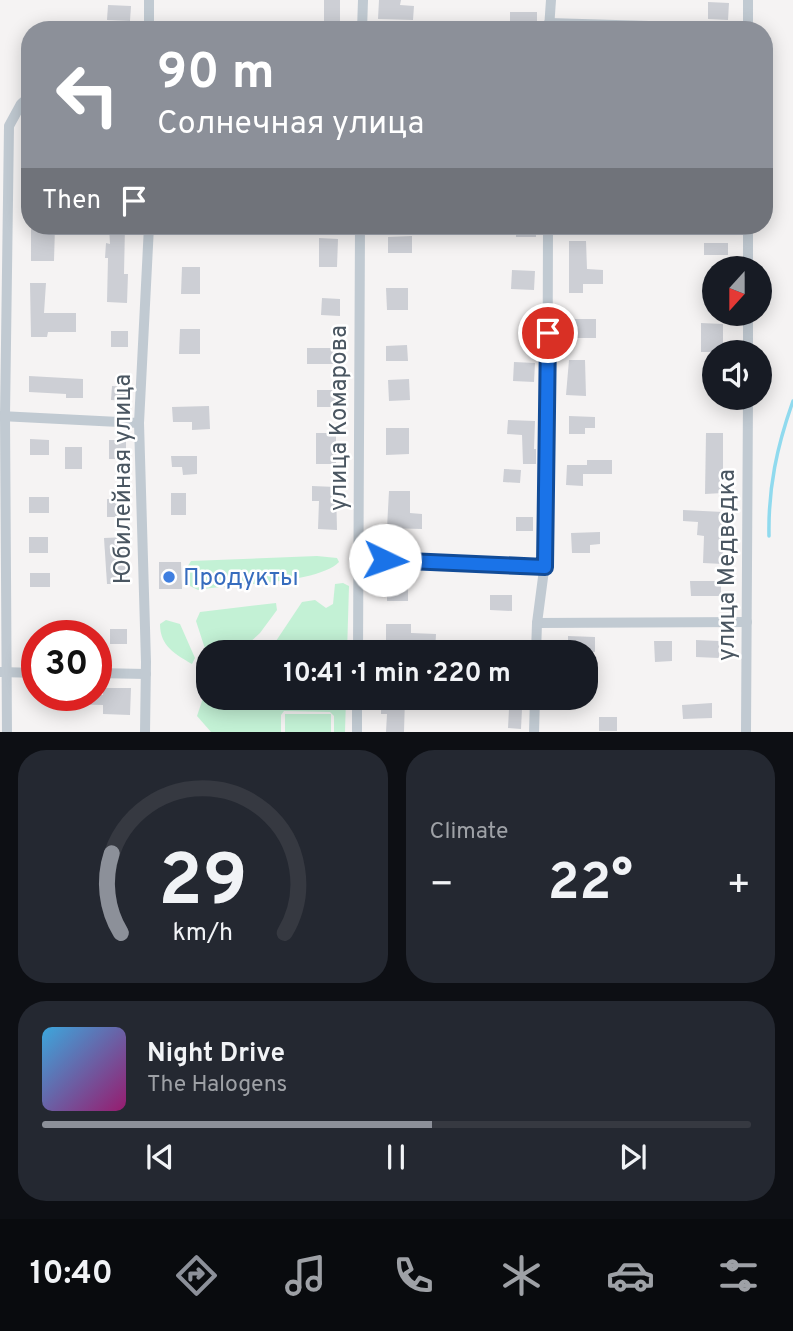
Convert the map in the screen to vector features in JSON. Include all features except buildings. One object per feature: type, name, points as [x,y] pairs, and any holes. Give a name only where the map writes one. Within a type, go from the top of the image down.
[{"type":"street","points":[[149,0],[149,21]]},
{"type":"street","points":[[362,21],[363,0]]},
{"type":"street","points":[[549,21],[551,0]]},
{"type":"street","points":[[748,0],[748,21]]},
{"type":"street","points":[[6,732],[3,672],[3,416],[9,126],[21,104]]},
{"type":"street","name":"Юбилейная улица","points":[[145,732],[146,674],[139,423],[149,235]]},
{"type":"street","name":"улица Комарова","points":[[358,640],[360,235]]},
{"type":"street","points":[[536,640],[545,567],[548,235]]},
{"type":"street","points":[[748,235],[748,256]]},
{"type":"street","name":"улица Медведка","points":[[746,732],[748,410]]},
{"type":"street","points":[[3,416],[139,423]]},
{"type":"street","points":[[359,559],[545,567]]},
{"type":"street","points":[[537,623],[747,622]]},
{"type":"street","points":[[3,672],[21,673]]},
{"type":"street","points":[[112,673],[146,674]]},
{"type":"street","points":[[357,710],[357,732]]},
{"type":"street","points":[[534,732],[535,710]]},
{"type":"green space","points":[[317,556],[337,558],[339,562],[313,575],[294,579],[198,590],[186,584],[186,569],[191,561]]},
{"type":"green space","points":[[343,583],[349,586],[347,640],[277,640],[302,602],[315,600],[326,608],[333,604],[335,584]]},
{"type":"green space","points":[[276,603],[277,610],[252,640],[202,640],[196,621],[200,612]]},
{"type":"green space","points":[[166,620],[180,624],[195,658],[192,664],[174,653],[166,644],[160,624]]},
{"type":"green space","points":[[199,710],[346,710],[345,732],[334,732],[334,716],[330,712],[284,711],[281,715],[281,732],[211,732],[197,716]]},
{"type":"green space","points":[[285,714],[331,714],[331,732],[285,732]]},
{"type":"waterway","points":[[769,536],[775,467],[793,401]]},
{"type":"place","name":"Продукты","points":[[169,577]]},
{"type":"route","points":[[385,560],[545,567],[548,333]]}]
